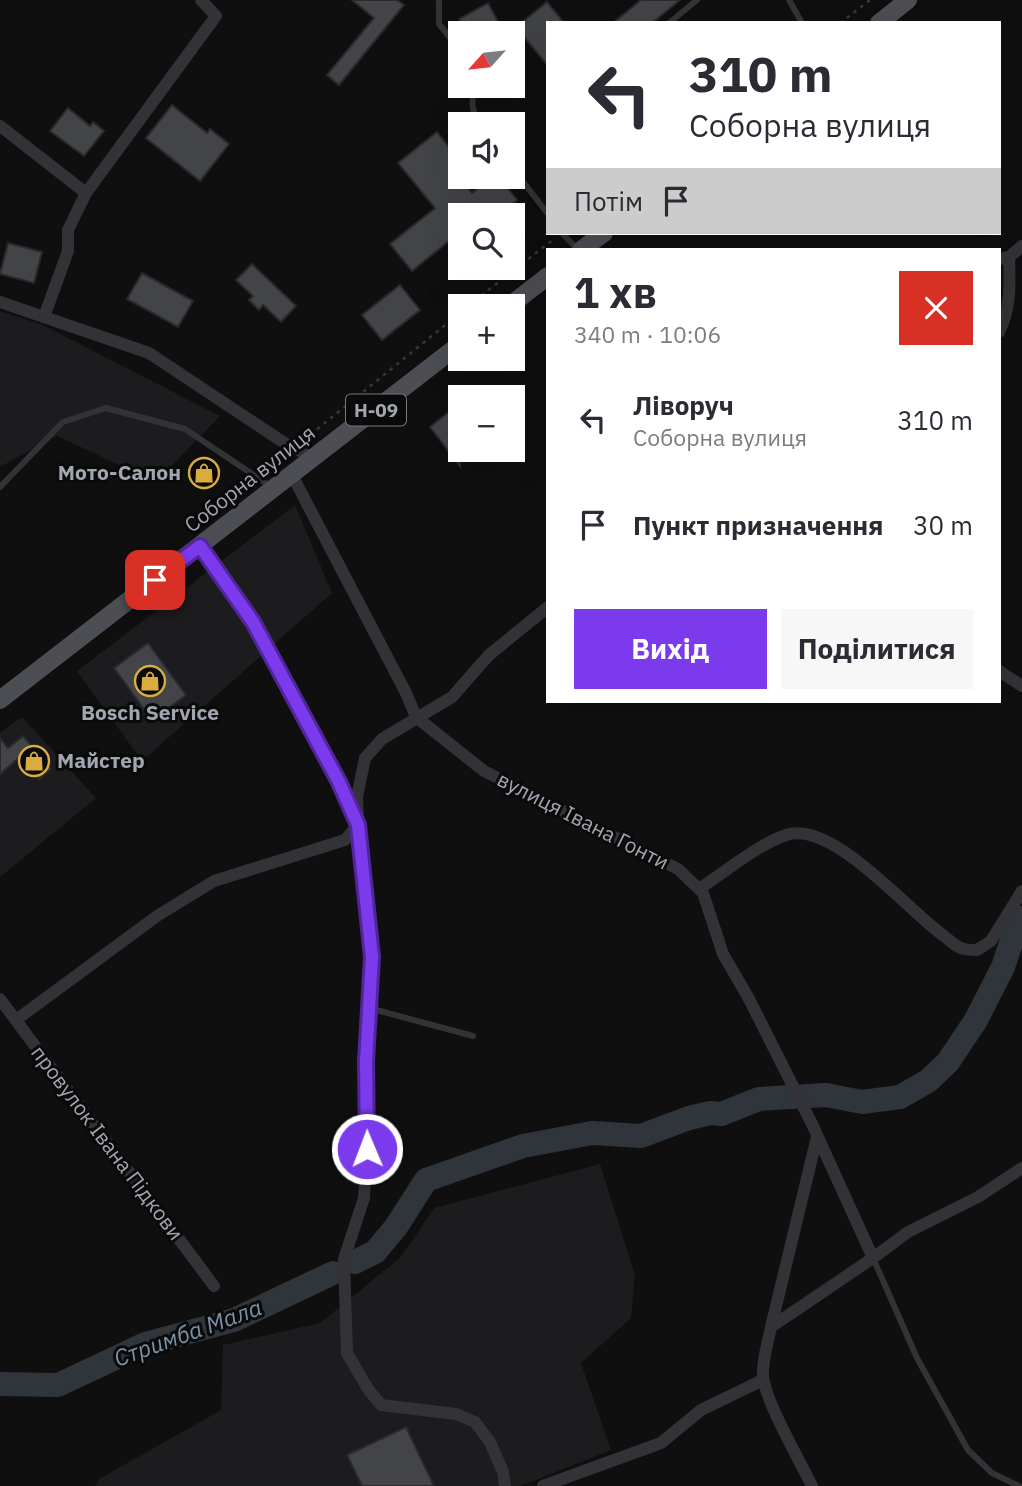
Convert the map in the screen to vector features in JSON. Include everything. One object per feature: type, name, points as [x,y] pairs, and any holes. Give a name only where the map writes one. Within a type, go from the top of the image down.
[{"type":"main road","points":[[881,21],[908,0]]},
{"type":"main road","points":[[582,248],[601,235]]},
{"type":"main road","points":[[525,294],[546,278]]},
{"type":"main road","name":"Соборна вулиця","points":[[0,700],[448,353]]},
{"type":"street","points":[[44,317],[68,251],[68,230],[86,193],[216,16],[201,0]]},
{"type":"street","points":[[0,126],[86,193]]},
{"type":"street","points":[[1001,328],[1011,286],[1004,258],[1022,246]]},
{"type":"street","points":[[0,302],[149,353],[292,448],[315,457]]},
{"type":"street","name":"вулиця Івана Гонти","points":[[292,475],[416,717],[484,771],[678,869],[703,893],[723,954],[748,997],[815,1131],[873,1258]]},
{"type":"street","points":[[200,546],[253,622],[339,782],[358,825]]},
{"type":"street","points":[[505,1486],[503,1472],[490,1442],[475,1422],[456,1414],[381,1405],[368,1389],[348,1353],[344,1259],[364,1198],[367,1149],[366,1061],[372,957],[357,797],[365,758],[382,739],[452,697],[489,655],[546,609]]},
{"type":"street","points":[[1001,672],[1022,686]]},
{"type":"street","points":[[16,1020],[157,916],[214,881],[345,840],[358,825]]},
{"type":"street","points":[[699,889],[772,841],[789,834],[804,834],[832,843],[864,864],[927,923],[961,948],[977,950],[990,941],[1022,891]]},
{"type":"street","name":"провулок Івана Підкови","points":[[0,999],[214,1286]]},
{"type":"street","points":[[812,1486],[772,1404],[763,1380],[763,1366],[815,1131]]},
{"type":"street","points":[[771,1327],[908,1232],[978,1197],[1022,1168]]},
{"type":"street","points":[[543,1486],[661,1443],[701,1410],[763,1380]]},
{"type":"lane","points":[[439,0],[439,24],[448,35]]},
{"type":"lane","points":[[671,21],[697,0]]},
{"type":"lane","points":[[789,0],[801,21]]},
{"type":"lane","points":[[525,184],[546,211]]},
{"type":"lane","points":[[564,235],[577,248]]},
{"type":"lane","points":[[0,487],[63,422],[106,408],[185,429],[274,489]]},
{"type":"lane","points":[[369,1008],[472,1036]]},
{"type":"lane","points":[[873,1258],[916,1358],[968,1450],[992,1474],[1019,1486]]},
{"type":"path","points":[[844,21],[870,0]]},
{"type":"path","points":[[483,294],[559,235]]},
{"type":"path","points":[[292,448],[448,323]]},
{"type":"shaded area","points":[[0,311],[43,325],[220,416],[156,482],[57,436],[0,467]]},
{"type":"shaded area","points":[[295,505],[332,593],[142,761],[77,671]]},
{"type":"shaded area","points":[[22,717],[96,798],[0,877],[0,733]]},
{"type":"shaded area","points":[[600,1164],[635,1275],[631,1318],[581,1363],[611,1450],[521,1486],[95,1486],[99,1479],[221,1410],[223,1345],[320,1323],[401,1257],[434,1208]]},
{"type":"building","points":[[352,0],[397,0],[404,5],[339,85],[327,75],[374,18]]},
{"type":"building","points":[[641,0],[680,0],[654,21],[615,21]]},
{"type":"building","points":[[547,2],[562,21],[546,21],[546,64],[525,38],[524,21]]},
{"type":"building","points":[[488,3],[498,21],[460,21],[459,19]]},
{"type":"building","points":[[172,105],[207,133],[210,129],[229,144],[200,181],[146,138]]},
{"type":"building","points":[[68,108],[90,126],[93,122],[104,131],[84,156],[50,131]]},
{"type":"building","points":[[437,132],[448,146],[448,189],[469,189],[472,193],[477,189],[508,189],[517,200],[513,203],[448,203],[448,242],[412,271],[390,244],[435,208],[398,163]]},
{"type":"building","points":[[8,243],[42,252],[34,283],[0,274]]},
{"type":"building","points":[[252,264],[296,306],[281,322],[263,305],[259,310],[249,300],[253,296],[236,280]]},
{"type":"building","points":[[142,273],[193,301],[178,327],[127,299]]},
{"type":"building","points":[[400,285],[420,310],[382,340],[362,315]]},
{"type":"building","points":[[448,413],[448,450],[430,427]]},
{"type":"building","name":"Мото-Салон","points":[[205,457],[220,470],[203,489],[188,476]]},
{"type":"building","name":"Bosch Service","points":[[148,643],[186,695],[152,720],[114,668]]},
{"type":"building","name":"Майстер","points":[[23,736],[51,769],[39,779],[20,757],[0,774],[0,738],[8,748]]},
{"type":"building","points":[[406,1427],[434,1486],[362,1486],[347,1455]]},
{"type":"waterway","name":"Стримба Мала","points":[[355,1262],[375,1252],[396,1227],[426,1180],[523,1146],[592,1133],[641,1136],[689,1118],[710,1113],[721,1114],[759,1099],[826,1095],[862,1102],[900,1097],[928,1081],[948,1062],[976,1020],[1003,967],[1017,925],[1022,918]]},
{"type":"waterway","name":"Стримба Мала","points":[[0,1384],[58,1385],[145,1344],[234,1320],[333,1273]]},
{"type":"place","name":"Мото-Салон","points":[[204,473]]},
{"type":"place","name":"Bosch Service","points":[[150,681]]},
{"type":"place","name":"Майстер","points":[[34,761]]},
{"type":"route","points":[[155,580],[200,546],[253,622],[339,782],[358,825],[372,957],[366,1061],[367,1149]]}]
